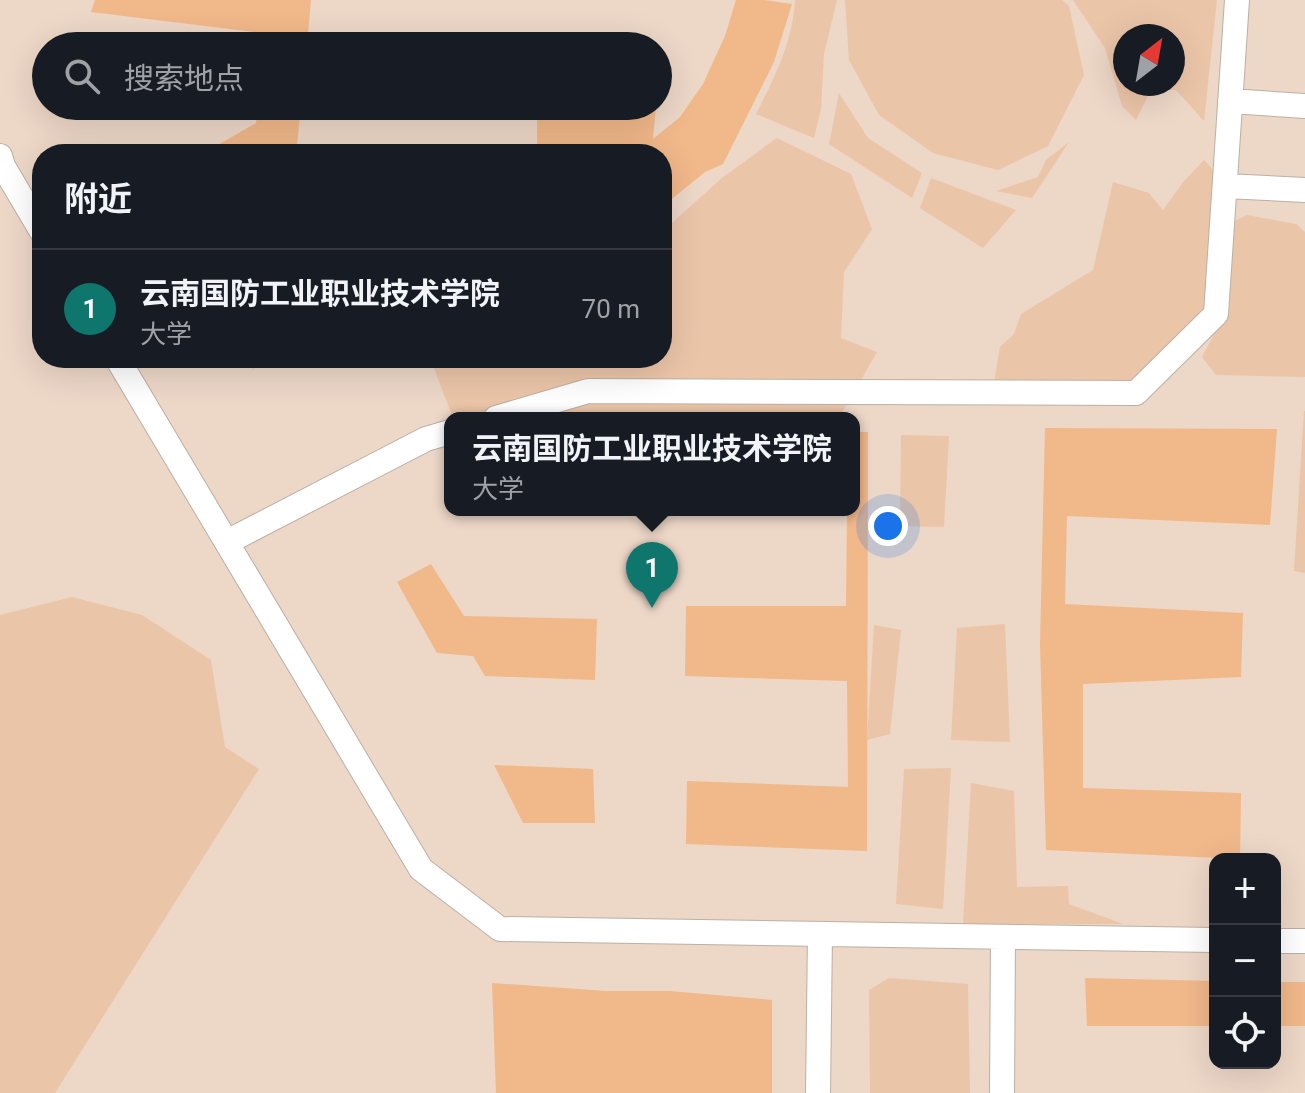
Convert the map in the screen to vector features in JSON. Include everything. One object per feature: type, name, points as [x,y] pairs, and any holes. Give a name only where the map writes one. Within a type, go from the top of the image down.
[{"type":"street","points":[[516,412],[588,391],[1136,393],[1216,314],[1237,0]]},
{"type":"street","points":[[1230,101],[1305,106]]},
{"type":"street","points":[[0,156],[32,215]]},
{"type":"street","points":[[1225,186],[1305,190]]},
{"type":"street","points":[[123,368],[421,869],[500,929],[1209,940]]},
{"type":"street","points":[[227,542],[426,439],[444,434]]},
{"type":"street","points":[[818,1093],[820,934]]},
{"type":"street","points":[[1002,1093],[1003,937]]},
{"type":"street","points":[[1281,941],[1305,941]]},
{"type":"shaded area","points":[[0,0],[1305,0],[1305,1093],[0,1093]]},
{"type":"shaded area","points":[[795,0],[837,0],[824,54],[821,109],[814,138],[756,114],[787,44]]},
{"type":"shaded area","points":[[845,0],[1062,0],[1069,6],[1084,75],[1048,146],[998,170],[933,153],[879,115],[849,60]]},
{"type":"shaded area","points":[[1073,0],[1217,0],[1204,121],[1181,96],[1185,96],[1185,24],[1113,24],[1113,75],[1105,48]]},
{"type":"shaded area","points":[[839,93],[868,138],[922,173],[912,198],[829,144]]},
{"type":"shaded area","points":[[1119,96],[1148,96],[1136,120],[1122,106]]},
{"type":"shaded area","points":[[777,138],[851,174],[872,229],[844,272],[841,338],[877,352],[842,412],[451,412],[434,368],[672,368],[672,223],[723,177]]},
{"type":"shaded area","points":[[1069,142],[1032,198],[996,191],[1038,177],[1046,160]]},
{"type":"shaded area","points":[[1204,160],[1215,172],[1208,314],[1133,387],[994,383],[1000,347],[1014,334],[1021,314],[1093,270],[1113,182],[1149,193],[1163,210]]},
{"type":"shaded area","points":[[931,178],[1016,210],[983,248],[920,208]]},
{"type":"shaded area","points":[[1247,215],[1296,224],[1305,232],[1305,377],[1216,375],[1202,357],[1225,313],[1231,223]]},
{"type":"shaded area","points":[[1305,411],[1305,573],[1294,571]]},
{"type":"shaded area","points":[[901,435],[949,436],[944,527],[900,526]]},
{"type":"shaded area","points":[[72,597],[142,615],[211,660],[225,747],[259,769],[55,1093],[0,1093],[0,615]]},
{"type":"shaded area","points":[[1005,624],[1010,742],[951,740],[957,628]]},
{"type":"shaded area","points":[[874,625],[901,630],[890,734],[867,740]]},
{"type":"shaded area","points":[[951,768],[943,909],[896,904],[904,769]]},
{"type":"shaded area","points":[[971,783],[1014,791],[1017,887],[1068,886],[1069,904],[1123,924],[963,924]]},
{"type":"shaded area","points":[[889,978],[968,984],[970,1093],[870,1093],[869,990]]},
{"type":"building","points":[[95,0],[311,0],[308,32],[254,32],[91,12]]},
{"type":"building","points":[[736,0],[792,4],[774,62],[723,164],[705,172],[672,199],[672,144],[537,144],[537,120],[655,120],[653,139],[680,117],[703,84],[725,36]]},
{"type":"building","points":[[256,120],[300,120],[297,144],[219,144]]},
{"type":"building","points":[[1045,428],[1277,429],[1270,525],[1067,516],[1065,604],[1243,613],[1241,677],[1083,684],[1083,788],[1241,793],[1240,853],[1209,853],[1209,858],[1046,850],[1040,644]]},
{"type":"building","points":[[860,432],[868,432],[867,851],[686,844],[687,781],[848,787],[847,681],[685,676],[686,606],[846,606],[847,516],[860,516]]},
{"type":"building","points":[[431,564],[464,616],[597,619],[595,680],[485,676],[473,656],[437,653],[397,582]]},
{"type":"building","points":[[494,765],[593,769],[595,823],[523,823]]},
{"type":"building","points":[[1085,978],[1209,981],[1209,1026],[1087,1026]]},
{"type":"building","points":[[1281,982],[1305,982],[1305,1026],[1281,1026]]},
{"type":"building","points":[[492,983],[606,991],[670,991],[772,1000],[772,1093],[496,1093]]},
{"type":"place","name":"云南国防工业职业技术学院","points":[[652,608]]}]
